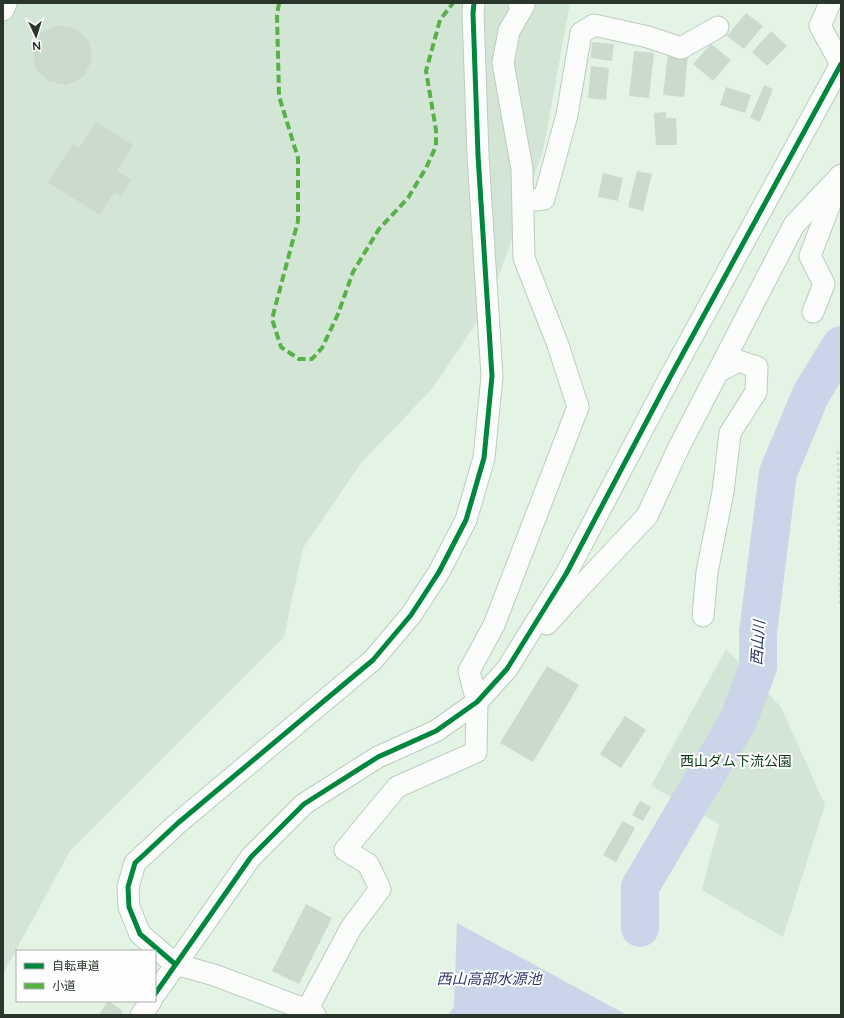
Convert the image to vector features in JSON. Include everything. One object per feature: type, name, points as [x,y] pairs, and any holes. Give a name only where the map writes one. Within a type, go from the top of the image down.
[{"type":"street","points":[[3,10],[6,3]]},
{"type":"street","points":[[474,3],[473,13],[478,155],[492,376],[484,458],[466,520],[439,572],[411,615],[373,660],[178,823],[135,863],[128,887],[129,907],[140,934],[175,964],[214,975],[311,1012],[351,928],[380,889],[368,864],[345,850],[397,787],[476,752],[477,702],[469,671],[494,625],[578,407],[558,345],[524,258],[522,168],[503,63],[509,31],[523,4]]},
{"type":"street","points":[[507,669],[566,574],[669,379],[841,64],[820,26],[830,3]]},
{"type":"street","points":[[522,201],[544,199],[567,115],[580,33],[594,25],[648,37],[681,48],[718,27]]},
{"type":"street","points":[[156,992],[251,857],[304,804],[378,757],[436,731],[477,702],[572,596],[647,516],[679,447],[794,225],[840,176]]},
{"type":"street","points":[[814,312],[824,284],[810,256],[840,176]]},
{"type":"street","points":[[703,616],[707,572],[723,492],[730,433],[756,392],[757,367],[738,361],[718,372]]},
{"type":"street","points":[[141,1015],[149,1002]]},
{"type":"path","points":[[840,604],[838,453],[841,447]]},
{"type":"green space","points":[[3,3],[570,3],[543,151],[489,304],[432,389],[361,463],[303,548],[284,637],[70,851],[3,974]]},
{"type":"green space","name":"西山ダム下流公園","points":[[726,649],[781,707],[825,805],[783,937],[702,890],[719,824],[651,786]]},
{"type":"water","name":"西山高部水源池","points":[[457,923],[627,1015],[448,1015],[454,1007]]},
{"type":"building","points":[[746,13],[763,26],[744,49],[727,36]]},
{"type":"building","points":[[58,25],[76,29],[90,42],[92,60],[83,77],[67,85],[48,81],[35,68],[33,50],[41,33]]},
{"type":"building","points":[[771,31],[787,46],[767,66],[752,52]]},
{"type":"building","points":[[592,42],[614,44],[612,61],[591,58]]},
{"type":"building","points":[[711,44],[731,60],[713,81],[693,64]]},
{"type":"building","points":[[634,51],[654,53],[649,98],[629,96]]},
{"type":"building","points":[[668,53],[688,55],[684,97],[663,95]]},
{"type":"building","points":[[591,66],[609,68],[606,100],[588,98]]},
{"type":"building","points":[[764,85],[773,89],[760,122],[750,118]]},
{"type":"building","points":[[726,87],[751,95],[745,113],[720,105]]},
{"type":"building","points":[[666,112],[666,118],[676,118],[677,145],[656,145],[654,113]]},
{"type":"building","points":[[96,122],[133,145],[117,171],[131,180],[121,196],[114,192],[100,215],[48,182],[73,144],[79,148]]},
{"type":"building","points":[[637,171],[652,174],[643,211],[628,207]]},
{"type":"building","points":[[603,173],[623,178],[618,201],[598,197]]},
{"type":"building","points":[[547,666],[579,685],[533,762],[500,743]]},
{"type":"building","points":[[625,716],[646,730],[621,768],[600,754]]},
{"type":"building","points":[[640,801],[651,807],[643,821],[632,815]]},
{"type":"building","points":[[623,821],[635,828],[616,862],[603,855]]},
{"type":"building","points":[[306,904],[332,918],[299,984],[272,971]]},
{"type":"building","points":[[107,1002],[123,1011],[121,1015],[99,1015]]},
{"type":"waterway","name":"西山川","points":[[640,928],[640,887],[738,721],[758,667],[758,633],[778,473],[811,394],[841,345]]},
{"type":"marked path","points":[[279,3],[277,15],[279,96],[298,158],[298,221],[272,319],[281,347],[299,359],[312,359],[322,348],[338,314],[353,272],[379,229],[408,198],[426,168],[436,146],[436,130],[426,71],[440,20],[453,3]]},
{"type":"cycle path","points":[[175,964],[140,934],[129,907],[128,887],[135,863],[178,823],[373,660],[411,615],[439,572],[466,520],[484,458],[492,376],[478,155],[473,13],[474,3]]},
{"type":"cycle path","points":[[156,993],[251,857],[304,804],[378,757],[436,731],[477,702],[507,669],[566,574],[669,379],[841,64]]}]
